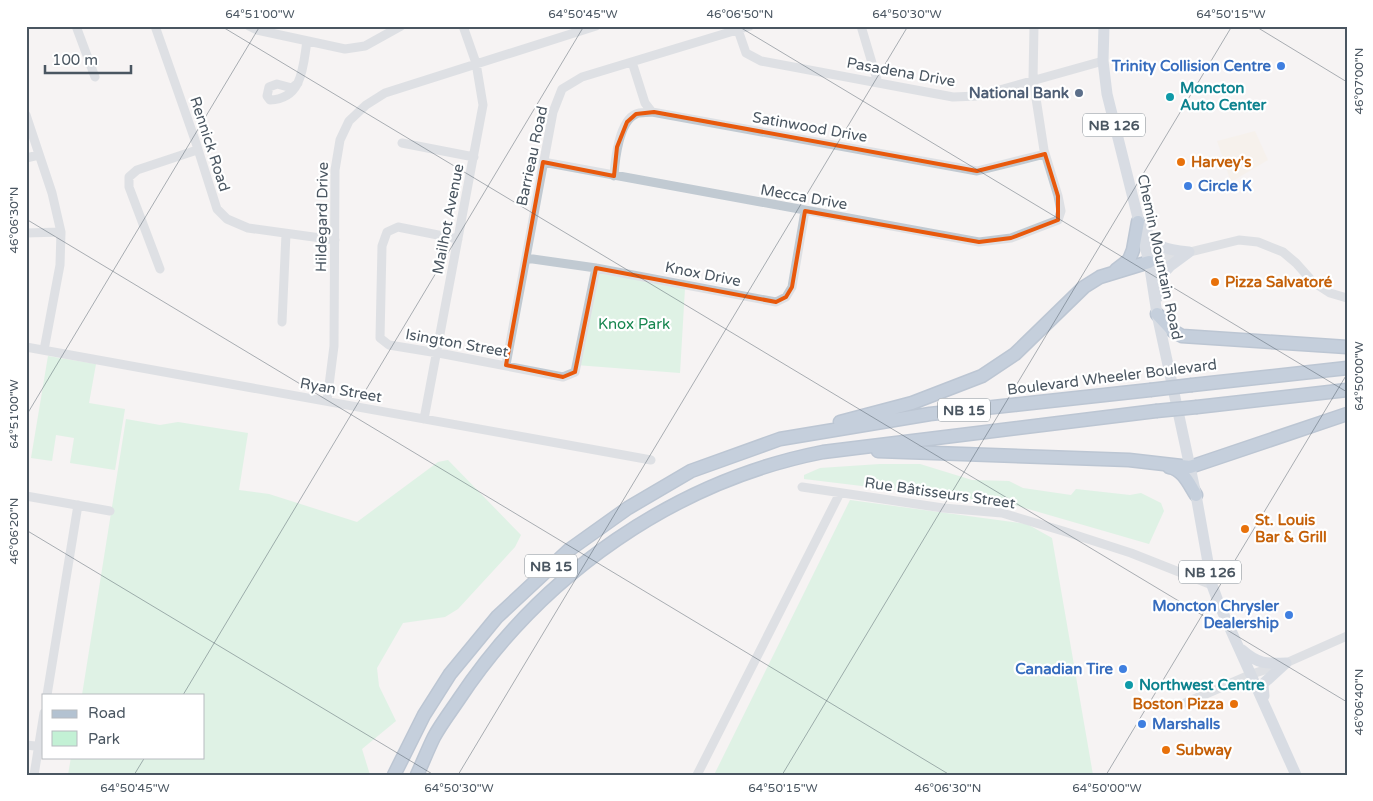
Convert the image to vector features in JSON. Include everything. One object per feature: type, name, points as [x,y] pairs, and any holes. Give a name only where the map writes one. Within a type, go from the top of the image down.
[{"type":"highway","points":[[1110,274],[1129,260],[1133,250],[1138,222]]},
{"type":"highway","points":[[780,439],[912,403],[982,376],[1015,354],[1084,287],[1100,277],[1149,262]]},
{"type":"highway","points":[[1157,310],[1173,332],[1182,336],[1347,347]]},
{"type":"highway","name":"Boulevard Wheeler Boulevard","points":[[394,775],[424,715],[450,674],[497,617],[568,550],[628,508],[690,472],[780,439],[930,414],[1347,368]]},
{"type":"highway","name":"NB 15","points":[[417,775],[434,736],[477,672],[509,633],[545,597],[586,562],[629,531],[675,504],[725,480],[798,456],[823,452],[1197,406],[1347,390]]},
{"type":"highway","points":[[798,456],[880,450],[1129,460],[1190,467],[1347,414]]},
{"type":"highway","points":[[1112,460],[1173,468],[1185,477],[1196,495]]},
{"type":"main road","name":"Chemin Mountain Road","points":[[1104,26],[1103,61],[1107,94],[1149,262],[1157,310],[1196,495],[1212,585],[1296,775]]},
{"type":"main road","points":[[1138,222],[1156,243],[1165,250],[1189,252]]},
{"type":"main road","points":[[1157,310],[1162,275],[1170,266],[1189,252]]},
{"type":"main road","points":[[1238,646],[1259,662],[1267,664],[1286,663]]},
{"type":"main road","points":[[1265,706],[1263,685],[1268,678],[1286,663]]},
{"type":"street","points":[[76,26],[95,77]]},
{"type":"street","name":"Rennick Road","points":[[155,26],[217,209],[228,219],[248,228],[335,240]]},
{"type":"street","points":[[248,26],[257,30],[345,49],[365,46],[401,26]]},
{"type":"street","name":"Mailhot Avenue","points":[[424,419],[483,106],[476,63],[463,26]]},
{"type":"street","name":"Hildegard Drive","points":[[327,402],[334,346],[335,170],[340,140],[349,121],[366,105],[385,93],[596,26]]},
{"type":"street","name":"Barrieau Road","points":[[506,365],[553,112],[562,89],[582,77],[750,26]]},
{"type":"street","points":[[861,26],[878,82]]},
{"type":"street","points":[[1034,26],[1033,79],[1045,154]]},
{"type":"street","name":"Pasadena Drive","points":[[738,30],[746,53],[761,61],[953,97],[978,96],[1033,79],[1103,61]]},
{"type":"street","points":[[298,83],[302,74],[307,41]]},
{"type":"street","points":[[632,62],[645,103],[652,112]]},
{"type":"street","name":"Satinwood Drive","points":[[614,176],[617,147],[627,122],[636,114],[652,112],[977,171],[1045,154]]},
{"type":"street","points":[[26,115],[52,193],[61,232],[60,265],[44,350]]},
{"type":"street","points":[[402,143],[474,157]]},
{"type":"street","points":[[160,269],[129,187],[129,177],[137,170],[197,150]]},
{"type":"street","points":[[26,158],[39,154]]},
{"type":"street","name":"Mecca Drive","points":[[543,162],[979,242],[1011,238],[1058,220],[1061,211],[1045,154]]},
{"type":"street","name":"Knox Drive","points":[[526,258],[596,268],[776,302],[786,297],[792,287],[805,211]]},
{"type":"street","name":"Isington Street","points":[[458,239],[398,227],[387,232],[382,246],[380,338],[389,346],[506,365],[563,377],[575,372],[596,268]]},
{"type":"street","points":[[26,233],[61,232]]},
{"type":"street","points":[[282,322],[286,234]]},
{"type":"street","points":[[1149,262],[1239,240],[1258,242],[1283,252],[1296,262],[1314,282],[1330,293],[1347,298]]},
{"type":"street","name":"Ryan Street","points":[[26,347],[651,460]]},
{"type":"street","name":"Rue Bâtisseurs Street","points":[[802,487],[943,508],[1002,513],[1063,530],[1131,553],[1212,585]]},
{"type":"street","points":[[697,775],[840,493]]},
{"type":"street","points":[[26,496],[110,511]]},
{"type":"street","points":[[47,694],[78,505]]},
{"type":"street","points":[[1185,703],[1252,674],[1286,663],[1347,636]]},
{"type":"street","points":[[26,745],[41,747],[34,775]]},
{"type":"highlighted area","points":[[654,112],[977,171],[1045,154],[1058,196],[1058,220],[1011,238],[979,242],[805,211],[792,287],[786,297],[776,302],[596,268],[575,372],[563,377],[506,365],[543,162],[614,176],[617,147],[627,122],[636,114]]},
{"type":"green space","name":"Knox Park","points":[[596,268],[685,288],[680,373],[576,365]]},
{"type":"green space","points":[[48,356],[96,364],[89,403],[125,409],[115,470],[70,463],[74,438],[56,435],[52,461],[31,458]]},
{"type":"green space","points":[[126,419],[160,425],[178,422],[248,433],[239,490],[269,494],[357,522],[438,462],[448,460],[521,535],[515,547],[458,609],[445,617],[403,623],[377,668],[379,686],[396,721],[362,749],[370,775],[68,775],[71,758],[205,758],[205,694],[82,694]]},
{"type":"green space","points":[[880,464],[920,464],[972,480],[1009,481],[1023,488],[1071,495],[1076,489],[1130,495],[1141,493],[1161,503],[1164,511],[1149,544],[1011,504],[804,479],[804,475],[820,468]]},
{"type":"green space","points":[[850,500],[1027,524],[1052,538],[1093,775],[714,775]]},
{"type":"sand","points":[[1255,131],[1268,160],[1231,182],[1217,141]]},
{"type":"place","name":"Trinity Collision Centre","points":[[1281,66]]},
{"type":"place","name":"National Bank","points":[[1079,93]]},
{"type":"place","name":"Moncton Auto Center","points":[[1170,97]]},
{"type":"place","name":"Harvey's","points":[[1181,162]]},
{"type":"place","name":"Circle K","points":[[1188,186]]},
{"type":"place","name":"Pizza Salvatoré","points":[[1215,282]]},
{"type":"place","name":"St. Louis Bar & Grill","points":[[1245,529]]},
{"type":"place","name":"Moncton Chrysler Dealership","points":[[1289,615]]},
{"type":"place","name":"Canadian Tire","points":[[1123,669]]},
{"type":"place","name":"Northwest Centre","points":[[1129,685]]},
{"type":"place","name":"Boston Pizza","points":[[1234,704]]},
{"type":"place","name":"Marshalls","points":[[1142,724]]},
{"type":"place","name":"Subway","points":[[1166,750]]}]
